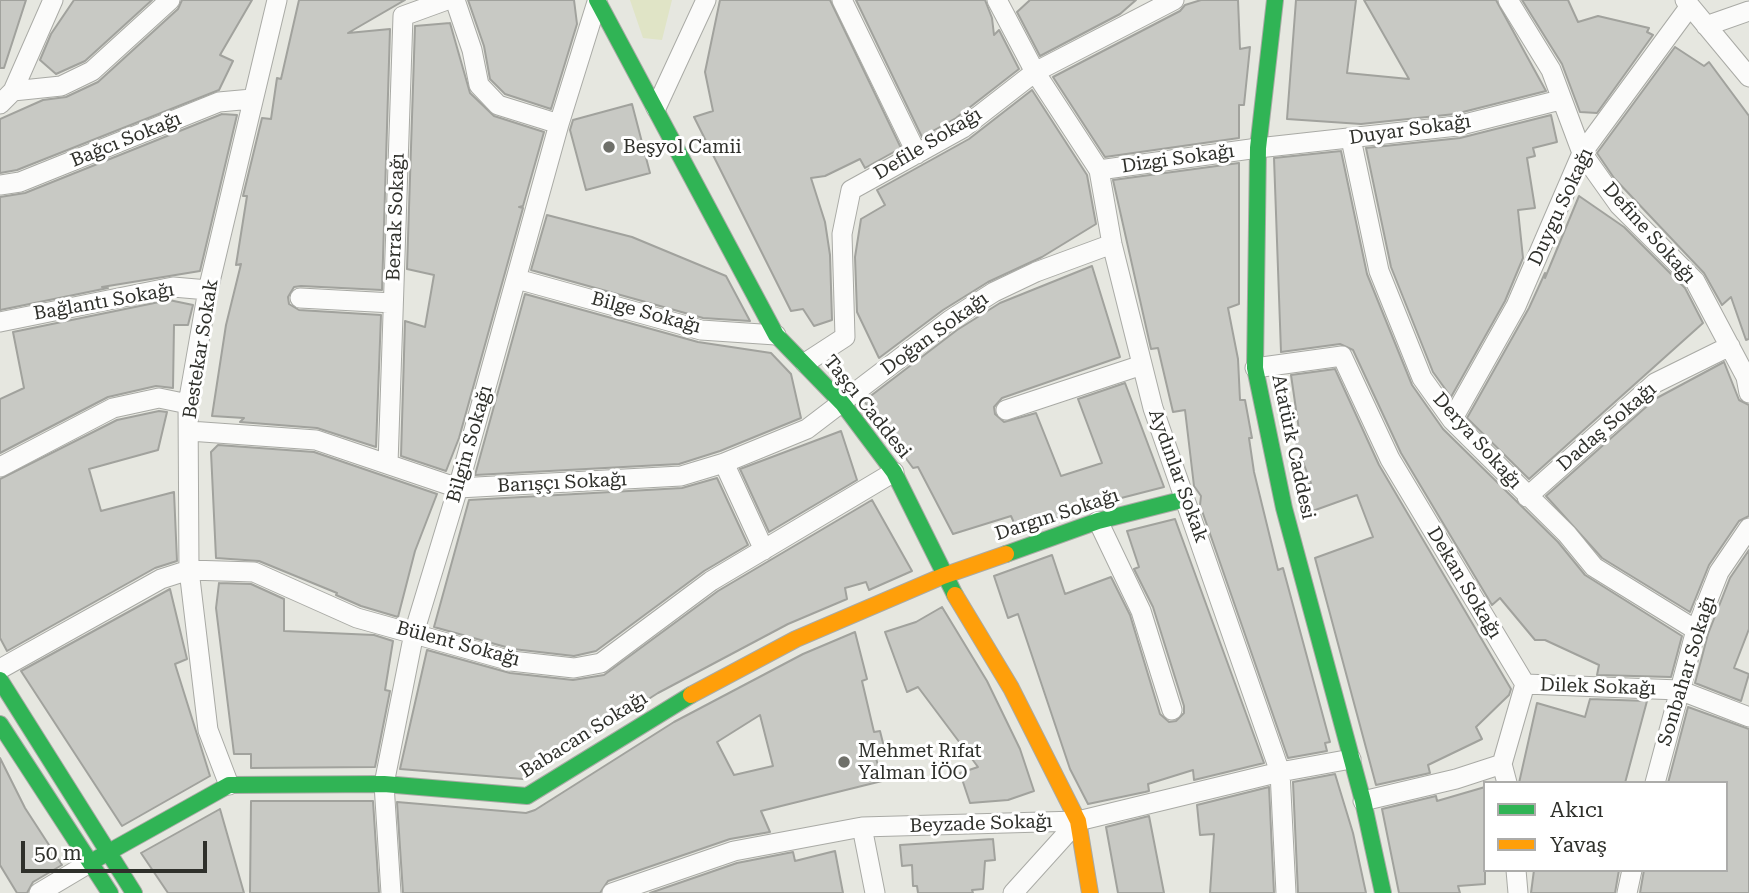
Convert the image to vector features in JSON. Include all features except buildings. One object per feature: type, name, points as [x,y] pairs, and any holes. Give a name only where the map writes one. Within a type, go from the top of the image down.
[{"type":"street","points":[[7,97],[53,0]]},
{"type":"street","points":[[7,97],[61,86],[92,71],[170,0]]},
{"type":"street","name":"Bestekar Sokak","points":[[229,785],[208,730],[189,570],[188,404],[208,290],[277,0]]},
{"type":"street","name":"Berrak Sokağı","points":[[388,464],[403,16],[447,0]]},
{"type":"street","points":[[455,0],[472,50],[479,85],[498,106],[559,124]]},
{"type":"street","points":[[656,108],[706,0]]},
{"type":"street","points":[[842,0],[917,153]]},
{"type":"street","name":"Defile Sokağı","points":[[805,363],[845,337],[842,234],[851,190],[963,128],[1035,72],[1174,0]]},
{"type":"street","name":"Atatürk Caddesi","points":[[1275,0],[1258,148],[1255,368],[1284,508],[1363,801],[1383,893]]},
{"type":"street","name":"Define Sokağı","points":[[1508,0],[1551,70],[1582,153],[1619,205],[1695,281],[1746,377],[1749,393]]},
{"type":"street","name":"Bilgin Sokağı","points":[[391,893],[384,785],[414,633],[458,488],[559,124],[597,1]]},
{"type":"street","name":"Taşçı Caddesi","points":[[597,1],[776,335],[843,404],[894,472],[943,576],[1011,688],[1078,821],[1090,893]]},
{"type":"street","name":"Aydınlar Sokak","points":[[1002,2],[1035,72],[1099,170],[1112,244],[1153,408],[1280,772],[1286,893]]},
{"type":"street","points":[[1687,3],[1749,77]]},
{"type":"street","name":"Duygu Sokağı","points":[[1452,420],[1516,306],[1582,153],[1687,3]]},
{"type":"street","points":[[1706,26],[1744,8]]},
{"type":"street","name":"Bağcı Sokağı","points":[[0,185],[20,182],[219,102],[252,99]]},
{"type":"street","name":"Duyar Sokağı","points":[[1258,148],[1457,126],[1560,100]]},
{"type":"street","name":"Derya Sokağı","points":[[1351,139],[1379,271],[1422,379],[1452,420],[1567,534],[1594,566],[1696,630]]},
{"type":"street","name":"Dizgi Sokağı","points":[[1099,170],[1258,148]]},
{"type":"street","name":"Doğan Sokağı","points":[[843,404],[950,320],[994,292],[1036,272],[1112,244]]},
{"type":"street","name":"Bilge Sokağı","points":[[517,279],[701,330],[776,335]]},
{"type":"street","name":"Bağlantı Sokağı","points":[[0,322],[173,287],[208,290]]},
{"type":"street","points":[[300,298],[393,303]]},
{"type":"street","name":"Dadaş Sokağı","points":[[1527,497],[1655,383],[1730,346]]},
{"type":"street","name":"Dekan Sokağı","points":[[1255,368],[1342,356],[1390,459],[1525,684]]},
{"type":"street","points":[[1006,410],[1142,365]]},
{"type":"street","points":[[0,467],[113,408],[159,398],[188,404]]},
{"type":"street","name":"Barışçı Sokağı","points":[[188,431],[316,440],[458,488],[681,476],[724,463],[807,429],[843,404]]},
{"type":"street","points":[[724,463],[764,550]]},
{"type":"street","name":"Bülent Sokağı","points":[[0,668],[161,579],[189,570],[254,572],[357,618],[511,661],[574,668],[601,663],[711,581],[894,472]]},
{"type":"street","name":"Dargın Sokağı","points":[[943,576],[1098,521],[1185,499]]},
{"type":"street","points":[[1098,521],[1141,611],[1172,710]]},
{"type":"street","name":"Sonbahar Sokağı","points":[[1656,781],[1696,630],[1719,572],[1749,528]]},
{"type":"street","name":"Babacan Sokağı","points":[[90,862],[229,785],[384,785],[527,796],[666,708],[796,639],[943,576]]},
{"type":"street","points":[[0,680],[134,893]]},
{"type":"street","points":[[1363,801],[1456,779],[1504,773],[1525,684]]},
{"type":"street","name":"Dilek Sokağı","points":[[1525,684],[1679,690],[1749,717]]},
{"type":"street","points":[[0,724],[110,893]]},
{"type":"street","name":"Beyzade Sokağı","points":[[617,892],[734,851],[862,827],[1078,821],[1280,772],[1351,758]]},
{"type":"street","points":[[1013,893],[1078,821]]},
{"type":"street","points":[[862,827],[876,893]]},
{"type":"street","points":[[39,893],[90,862]]},
{"type":"street","points":[[1516,872],[1518,893]]},
{"type":"street","points":[[1627,893],[1632,872]]},
{"type":"green space","points":[[630,0],[672,0],[662,40],[643,38]]},
{"type":"traffic: fast","points":[[597,0],[776,335],[843,404],[894,472],[955,595]]},
{"type":"traffic: fast","points":[[1275,0],[1258,148],[1255,368],[1284,508],[1363,801],[1383,893]]},
{"type":"traffic: fast","points":[[1006,554],[1098,521],[1185,499]]},
{"type":"traffic: fast","points":[[0,680],[134,893]]},
{"type":"traffic: fast","points":[[91,862],[229,785],[384,784],[527,796],[691,695]]},
{"type":"traffic: fast","points":[[0,724],[110,893]]},
{"type":"traffic: slow","points":[[691,695],[796,639],[943,576],[1006,554]]},
{"type":"traffic: slow","points":[[955,595],[1011,688],[1078,821],[1090,893]]},
{"type":"place","name":"Beşyol Camii","points":[[609,147]]},
{"type":"place","name":"Mehmet Rıfat Yalman İÖO","points":[[844,762]]}]
